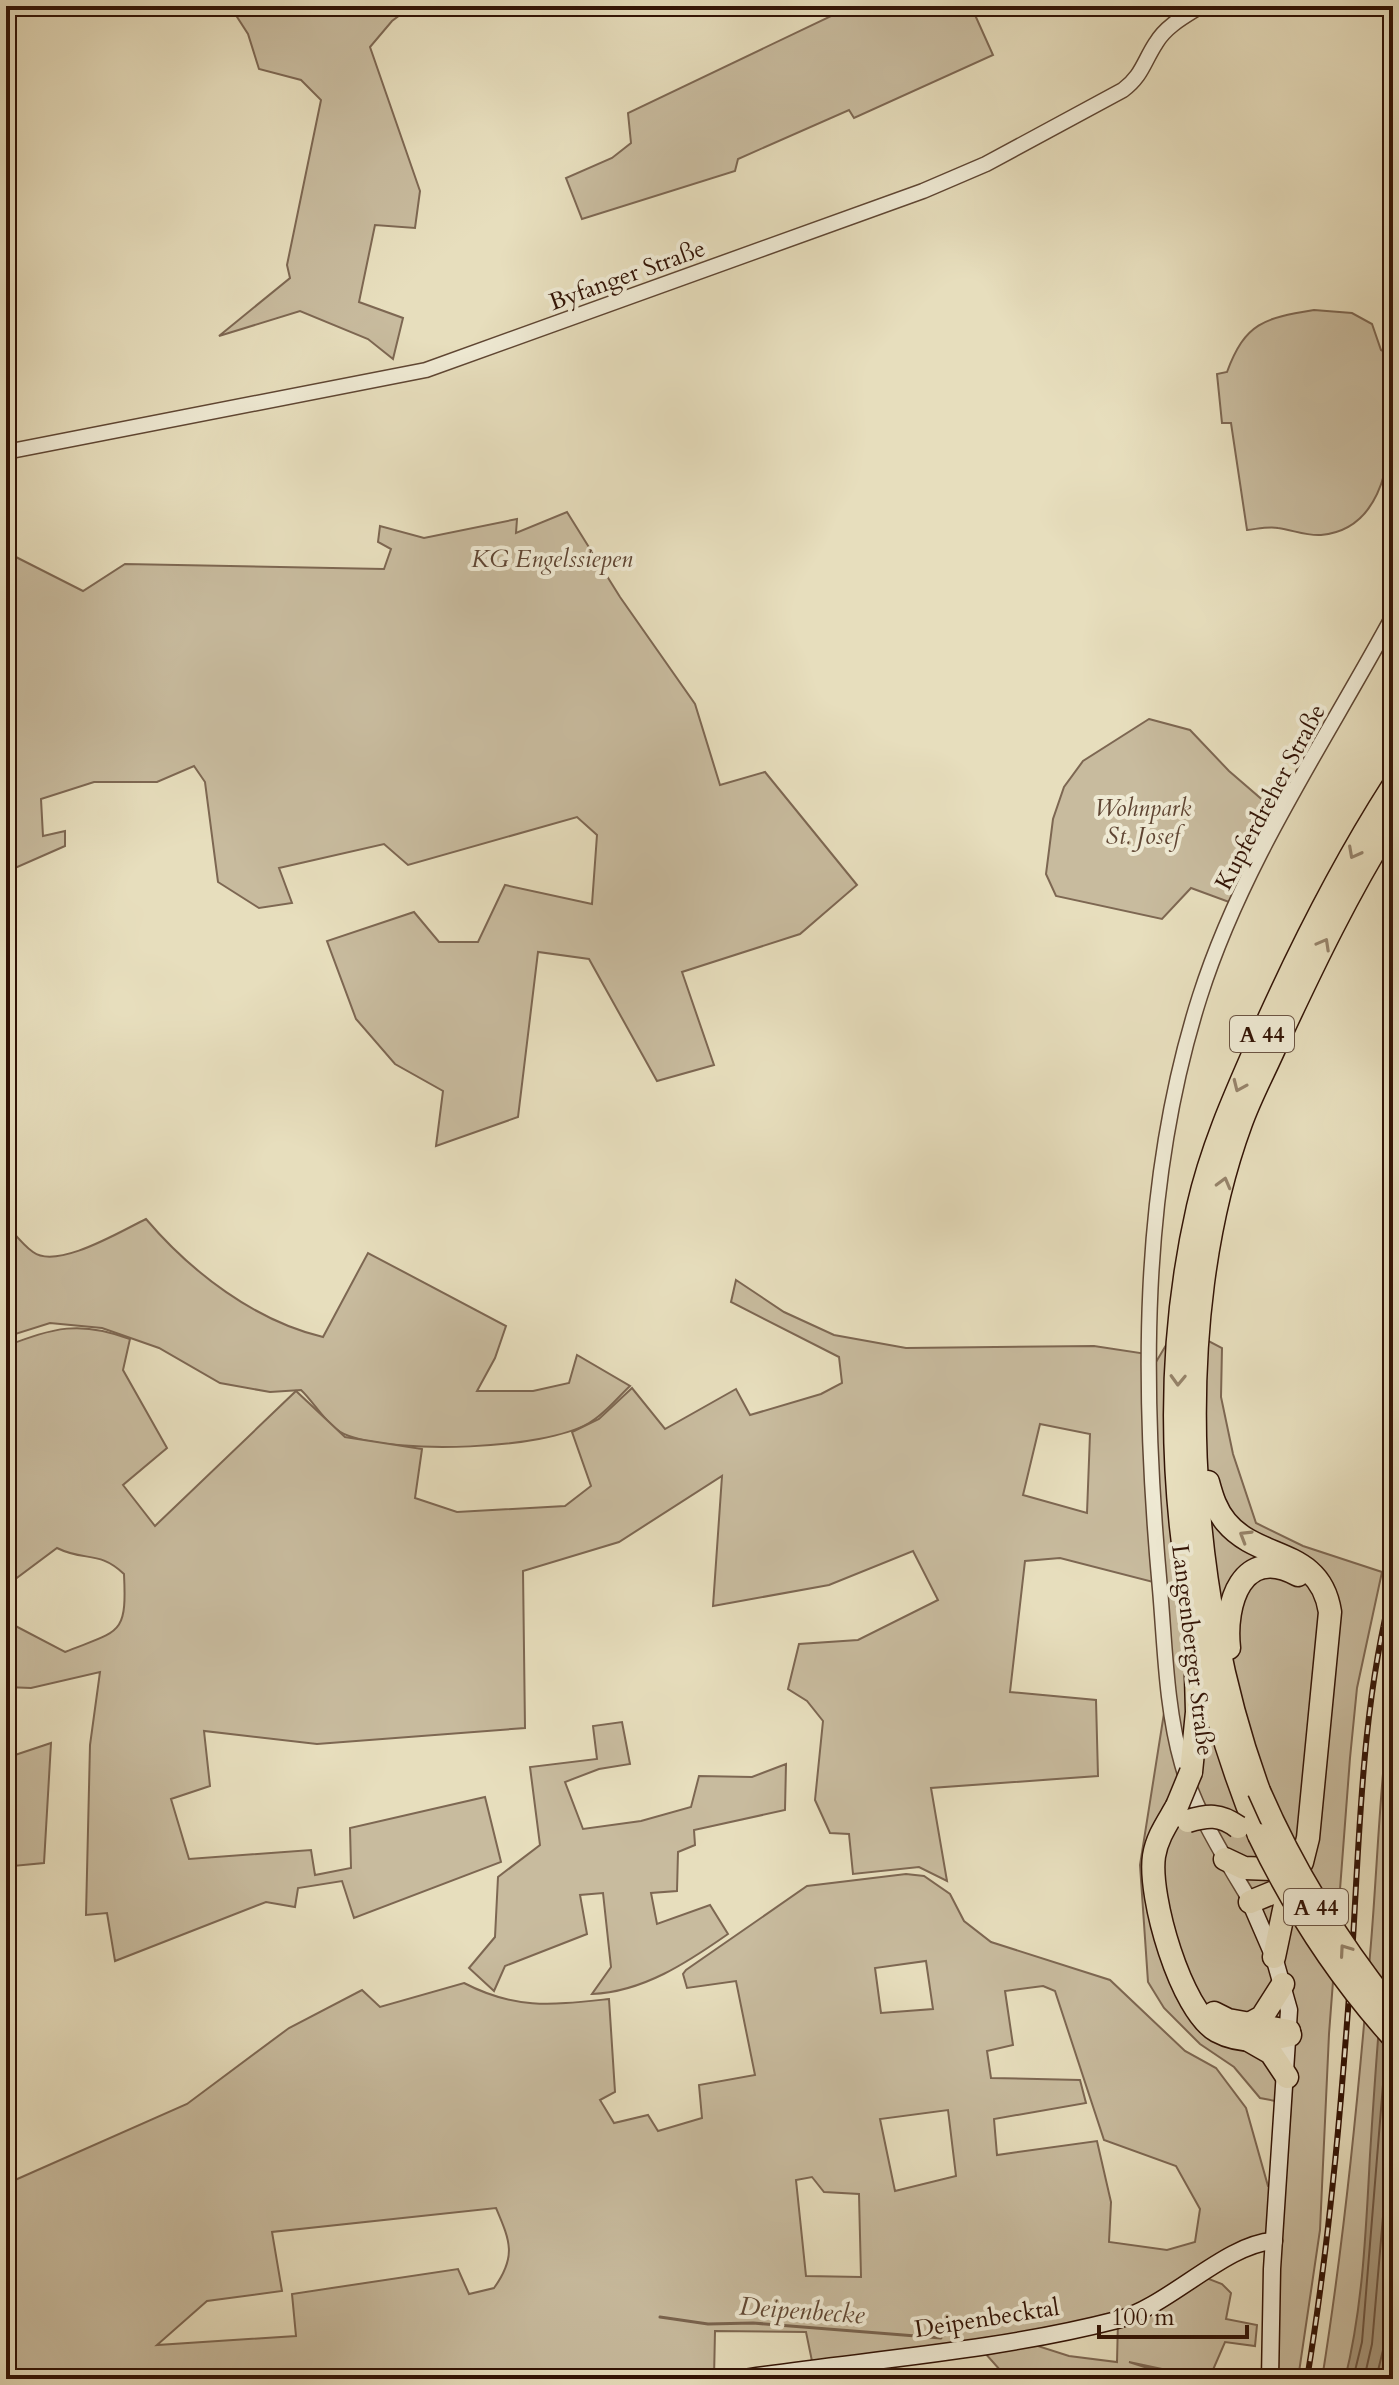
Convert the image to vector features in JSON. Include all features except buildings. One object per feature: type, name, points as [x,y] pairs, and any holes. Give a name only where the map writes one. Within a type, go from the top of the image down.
[{"type":"highway","name":"A 44","points":[[1393,786],[1296,960],[1224,1118],[1198,1206],[1182,1302],[1177,1381],[1181,1520],[1209,1691],[1259,1835],[1285,1884],[1339,1973],[1393,2037]]},
{"type":"highway","name":"A 44","points":[[1393,820],[1312,967],[1240,1124],[1208,1259],[1201,1303],[1196,1409],[1197,1463],[1211,1614],[1226,1688],[1243,1748],[1259,1791],[1308,1894],[1352,1960],[1393,2011]]},
{"type":"highway","points":[[1196,1409],[1214,1506],[1238,1534],[1306,1567],[1327,1597],[1327,1655],[1308,1838],[1302,1862],[1285,1884],[1249,1900]]},
{"type":"highway","points":[[1186,1564],[1183,1597],[1195,1669],[1197,1712],[1183,1814],[1166,1866],[1179,1938],[1206,2004],[1216,2015],[1248,2031],[1271,2053],[1287,2077]]},
{"type":"highway","points":[[1243,1748],[1226,1630],[1229,1603],[1234,1590],[1253,1572],[1267,1568],[1287,1569],[1300,1576],[1316,1597],[1318,1626],[1295,1838],[1274,1957]]},
{"type":"highway","points":[[1183,1814],[1227,1819],[1238,1827],[1285,1884]]},
{"type":"highway","points":[[1225,1859],[1285,1884]]},
{"type":"highway","points":[[1248,2031],[1267,2011],[1283,1984]]},
{"type":"highway","points":[[1248,2031],[1290,2033]]},
{"type":"main road","name":"Langenberger Straße","points":[[1249,1900],[1274,1957],[1289,2010],[1290,2033],[1274,2241],[1270,2379]]},
{"type":"main road","name":"Deipenbecktal","points":[[736,2379],[1008,2340],[1119,2320],[1141,2311],[1247,2247],[1274,2241]]},
{"type":"street","name":"Byfanger Straße","points":[[6,452],[426,370],[923,191],[986,164],[1123,90],[1138,79],[1156,42],[1170,26],[1201,6]]},
{"type":"street","name":"Kupferdreher Straße","points":[[1154,1239],[1170,1127],[1188,1041],[1207,975],[1261,852],[1393,616]]},
{"type":"street","name":"Langenberger Straße","points":[[1154,1239],[1148,1350],[1149,1453],[1171,1700],[1181,1762],[1194,1798],[1249,1900]]},
{"type":"green space","points":[[230,6],[412,6],[392,21],[370,47],[420,191],[415,228],[375,225],[359,302],[403,318],[393,359],[368,339],[300,311],[219,336],[290,278],[287,265],[321,100],[301,80],[259,69],[248,34]]},
{"type":"green space","points":[[852,6],[971,6],[993,55],[854,118],[849,110],[738,159],[735,171],[582,219],[566,178],[612,158],[631,143],[628,113]]},
{"type":"green space","points":[[1314,310],[1352,313],[1372,324],[1381,350],[1393,356],[1393,410],[1386,466],[1378,492],[1365,513],[1346,528],[1321,535],[1274,527],[1247,530],[1231,423],[1222,423],[1217,374],[1227,372],[1241,343],[1258,326],[1282,316]]},
{"type":"green space","name":"KG Engelssiepen","points":[[567,512],[620,597],[695,704],[720,785],[765,772],[857,885],[800,934],[682,972],[714,1065],[657,1081],[589,959],[538,952],[518,1117],[436,1146],[443,1091],[395,1064],[356,1019],[327,941],[414,912],[439,942],[478,942],[505,885],[592,904],[597,835],[577,817],[408,865],[384,844],[279,868],[292,903],[259,908],[218,882],[205,782],[194,766],[157,782],[94,782],[41,799],[43,836],[65,831],[65,846],[6,872],[6,552],[83,591],[125,564],[384,569],[391,549],[378,542],[380,526],[424,538],[517,519],[516,533]]},
{"type":"green space","name":"Wohnpark St. Josef","points":[[1149,719],[1190,730],[1229,771],[1273,809],[1229,902],[1191,888],[1162,919],[1056,896],[1046,874],[1053,819],[1064,787],[1083,761]]},
{"type":"green space","points":[[146,1219],[183,1258],[226,1292],[249,1307],[298,1330],[323,1337],[368,1253],[506,1326],[495,1358],[477,1391],[533,1391],[569,1383],[577,1355],[630,1386],[606,1411],[589,1423],[567,1432],[506,1444],[401,1445],[371,1442],[342,1433],[301,1390],[270,1392],[220,1383],[159,1348],[102,1328],[50,1323],[6,1337],[6,1224],[33,1252],[57,1256],[89,1247]]},
{"type":"green space","points":[[736,1280],[784,1312],[834,1335],[906,1348],[1094,1346],[1147,1354],[1144,1456],[1153,1582],[1060,1558],[1025,1561],[1010,1692],[1096,1700],[1098,1776],[931,1788],[947,1881],[919,1867],[853,1874],[849,1834],[830,1833],[815,1800],[823,1721],[807,1701],[788,1689],[799,1644],[858,1640],[938,1600],[913,1551],[829,1585],[713,1606],[722,1476],[619,1542],[523,1571],[525,1728],[317,1744],[204,1731],[210,1786],[171,1799],[189,1859],[311,1850],[315,1875],[351,1868],[350,1828],[485,1797],[501,1862],[354,1918],[342,1881],[298,1888],[295,1907],[266,1902],[115,1961],[107,1913],[86,1915],[90,1745],[100,1672],[31,1688],[6,1687],[6,1621],[65,1652],[98,1639],[109,1634],[121,1620],[124,1574],[107,1562],[57,1548],[6,1586],[6,1346],[53,1331],[81,1328],[130,1339],[123,1370],[167,1448],[123,1485],[155,1526],[296,1391],[345,1437],[422,1449],[415,1498],[457,1512],[565,1506],[591,1486],[572,1432],[599,1419],[632,1388],[665,1429],[736,1389],[750,1415],[821,1394],[842,1383],[839,1357],[731,1302]],"holes":[[[1040,1424],[1090,1434],[1087,1513],[1023,1495]]]},
{"type":"green space","points":[[1178,1325],[1222,1348],[1221,1397],[1233,1454],[1256,1523],[1303,1546],[1382,1572],[1357,1688],[1329,2034],[1320,2230],[1298,2379],[1274,2379],[1274,2321],[1291,2104],[1260,2098],[1234,2067],[1200,2044],[1164,2008],[1148,1982],[1140,1865],[1171,1669],[1154,1454],[1156,1362]]},
{"type":"green space","points":[[1393,1688],[1393,2379],[1322,2379],[1356,2107],[1382,1784]]},
{"type":"green space","points":[[622,1722],[630,1764],[599,1769],[565,1782],[583,1829],[641,1821],[691,1807],[699,1776],[752,1777],[786,1764],[785,1810],[694,1830],[695,1845],[678,1852],[677,1891],[651,1893],[657,1924],[710,1905],[728,1934],[681,1965],[647,1982],[592,1994],[611,1967],[603,1893],[580,1895],[587,1934],[505,1966],[494,1991],[469,1968],[495,1937],[498,1877],[540,1845],[530,1767],[597,1759],[593,1726]]},
{"type":"green space","points":[[51,1743],[44,1863],[13,1866],[6,1834],[6,1758]]},
{"type":"green space","points":[[906,1874],[924,1876],[950,1894],[964,1921],[991,1942],[1110,1980],[1185,2051],[1216,2068],[1246,2108],[1268,2186],[1278,2191],[1273,2241],[1201,2276],[1222,2284],[1231,2293],[1226,2319],[1257,2325],[1255,2346],[1225,2342],[1209,2379],[1129,2362],[1182,2379],[1008,2379],[977,2344],[813,2366],[806,2332],[715,2331],[714,2379],[6,2379],[6,2184],[187,2104],[289,2028],[362,1990],[380,2007],[464,1983],[518,2002],[552,2004],[609,1999],[615,2092],[600,2100],[614,2123],[648,2115],[658,2131],[702,2118],[699,2085],[755,2075],[736,1981],[687,1988],[683,1974],[807,1886]],"holes":[[[926,1961],[933,2009],[881,2013],[875,1968]],[[1043,1986],[1055,1991],[1104,2140],[1176,2166],[1200,2209],[1195,2242],[1167,2250],[1109,2242],[1111,2202],[1097,2141],[997,2155],[994,2119],[1086,2103],[1080,2080],[991,2078],[987,2051],[1013,2045],[1005,1991]],[[948,2110],[956,2176],[895,2191],[880,2119]],[[812,2177],[824,2192],[859,2194],[861,2277],[806,2276],[796,2180]],[[496,2208],[508,2239],[506,2267],[494,2288],[469,2294],[458,2269],[292,2294],[296,2336],[157,2345],[207,2301],[282,2291],[272,2232]],[[1118,2320],[1117,2362],[1069,2356],[1013,2338]]]},
{"type":"water","points":[[1393,1870],[1393,2379],[1345,2379],[1363,2268],[1377,2048]]},
{"type":"waterway","name":"Deipenbecke","points":[[660,2317],[708,2324],[753,2323],[941,2338]]},
{"type":"railway","points":[[1307,2379],[1335,2160],[1369,1716],[1393,1585]]}]
